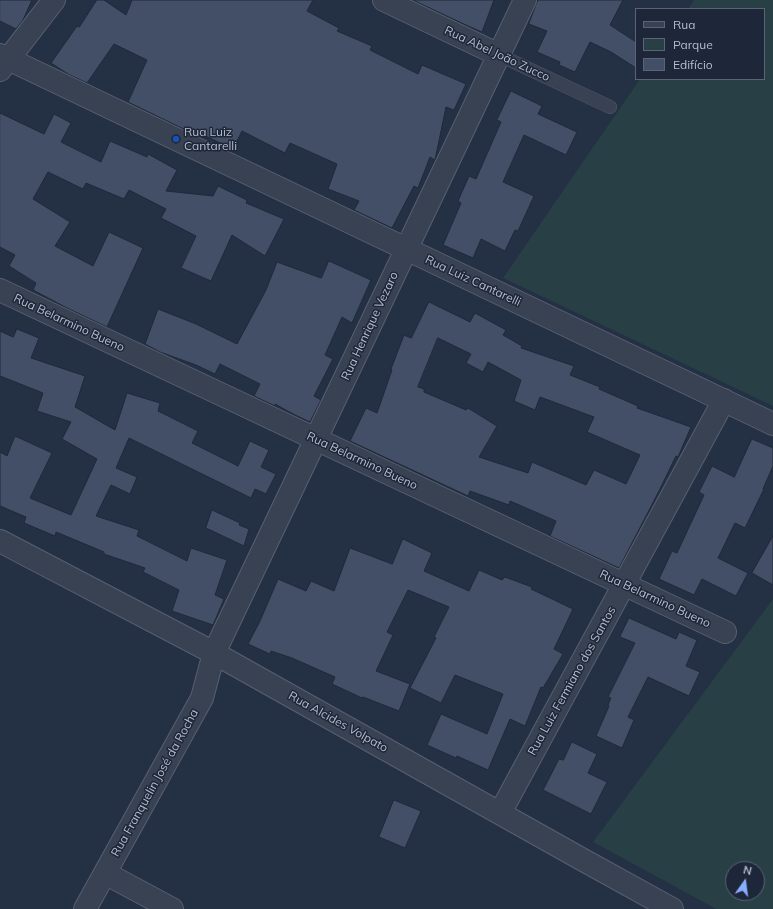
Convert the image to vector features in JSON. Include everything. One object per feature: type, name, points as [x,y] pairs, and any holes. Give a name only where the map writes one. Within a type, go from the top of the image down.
[{"type":"street","points":[[3,61],[54,0]]},
{"type":"street","name":"Rua Abel João Zucco","points":[[384,0],[500,55]]},
{"type":"street","name":"Rua Henrique Vezaro","points":[[214,653],[525,0]]},
{"type":"street","name":"Rua Luiz Cantarelli","points":[[3,61],[407,249],[773,424]]},
{"type":"street","name":"Rua Belarmino Bueno","points":[[0,290],[725,632]]},
{"type":"street","name":"Rua Luiz Fermiano dos Santos","points":[[500,813],[724,400]]},
{"type":"street","name":"Rua Alcides Volpato","points":[[0,541],[214,653],[672,909]]},
{"type":"street","name":"Rua Franquelin José da Rocha","points":[[85,909],[202,698],[214,653]]},
{"type":"street","points":[[105,873],[172,909]]},
{"type":"lane","name":"Rua Abel João Zucco","points":[[500,55],[610,107]]},
{"type":"green space","points":[[694,0],[773,0],[773,406],[503,278],[639,80],[765,80],[765,8],[689,8]]},
{"type":"green space","points":[[773,599],[773,909],[716,909],[593,842]]},
{"type":"building","points":[[0,0],[32,0],[23,20],[16,29],[0,21]]},
{"type":"building","points":[[97,0],[104,0],[126,15],[132,0],[313,0],[307,11],[339,28],[337,31],[372,46],[370,50],[418,74],[422,65],[466,84],[454,110],[446,107],[435,160],[430,157],[418,188],[414,186],[392,228],[354,210],[359,201],[328,189],[337,164],[290,143],[285,153],[242,131],[233,149],[199,133],[198,136],[128,102],[147,60],[114,44],[87,83],[68,74],[51,63],[77,26],[79,27]]},
{"type":"building","points":[[413,0],[494,0],[482,32]]},
{"type":"building","points":[[538,0],[623,0],[610,25],[635,41],[635,67],[611,52],[590,42],[575,72],[559,65],[560,62],[537,52],[547,31],[529,24]]},
{"type":"building","points":[[511,91],[542,106],[538,114],[577,132],[566,155],[524,135],[503,182],[534,196],[518,231],[515,230],[505,251],[481,239],[473,258],[443,245],[461,203],[458,201],[469,176],[476,179],[501,122],[497,120]]},
{"type":"building","points":[[0,113],[44,134],[54,114],[71,123],[61,142],[101,162],[110,141],[147,157],[148,154],[177,170],[166,191],[213,196],[218,186],[247,200],[246,203],[284,219],[265,256],[232,235],[211,281],[181,268],[196,236],[161,218],[166,209],[129,190],[124,199],[86,183],[83,189],[48,172],[33,199],[70,222],[55,246],[93,266],[109,232],[143,248],[107,327],[33,290],[36,283],[9,266],[15,255],[0,247]]},
{"type":"building","points":[[329,261],[371,280],[352,323],[342,317],[325,355],[333,359],[314,396],[321,400],[310,422],[275,404],[275,406],[254,396],[260,384],[220,364],[215,374],[196,365],[160,352],[145,344],[158,309],[196,324],[237,344],[266,290],[277,262],[321,278]]},
{"type":"building","points":[[429,302],[470,322],[475,313],[506,330],[503,335],[522,346],[521,348],[574,366],[570,375],[600,387],[599,389],[638,406],[637,408],[691,427],[678,457],[676,456],[619,568],[550,536],[556,521],[510,501],[509,505],[470,491],[468,496],[350,441],[366,408],[377,413],[404,335],[411,338]],"holes":[[[438,338],[471,354],[466,363],[483,372],[488,362],[521,380],[514,401],[535,410],[540,397],[594,417],[587,432],[640,455],[626,484],[594,470],[586,485],[532,462],[528,473],[479,457],[497,426],[468,408],[466,410],[424,392],[424,389],[418,387]]]},
{"type":"building","points":[[17,329],[39,338],[31,358],[85,376],[75,407],[115,430],[127,393],[160,403],[158,411],[198,431],[192,443],[238,466],[250,441],[269,450],[261,467],[276,474],[266,494],[255,489],[251,498],[129,438],[116,468],[137,477],[130,494],[111,485],[96,516],[139,530],[137,536],[187,561],[191,548],[227,560],[215,595],[224,599],[213,625],[172,611],[179,590],[143,572],[145,568],[104,554],[104,552],[56,532],[55,536],[24,523],[26,517],[0,506],[0,452],[7,456],[15,436],[52,453],[30,498],[71,515],[97,459],[62,439],[71,422],[37,411],[43,393],[0,376],[0,331],[13,337]]},
{"type":"building","points":[[752,439],[773,448],[773,466],[764,489],[745,528],[735,523],[718,558],[748,573],[736,596],[702,579],[694,595],[659,579],[672,551],[677,553],[704,495],[699,492],[712,466],[734,477]]},
{"type":"building","points":[[212,510],[240,523],[239,525],[249,529],[244,546],[206,528]]},
{"type":"building","points":[[773,536],[773,585],[752,573]]},
{"type":"building","points":[[403,539],[432,553],[424,571],[469,591],[479,570],[502,580],[505,577],[532,587],[531,589],[573,609],[554,649],[563,654],[543,688],[541,687],[525,726],[510,719],[488,770],[427,745],[441,714],[487,734],[503,694],[455,675],[441,703],[410,688],[436,638],[434,637],[449,607],[408,590],[387,632],[393,635],[376,671],[410,684],[399,711],[363,697],[362,698],[332,684],[335,677],[292,658],[271,651],[270,654],[248,644],[260,621],[278,579],[306,591],[311,581],[334,591],[350,548],[392,564]]},
{"type":"building","points":[[629,618],[676,639],[679,632],[697,640],[686,666],[700,672],[689,696],[648,677],[628,717],[634,720],[622,748],[596,736],[609,706],[608,705],[611,698],[608,697],[635,643],[620,637]]},
{"type":"building","points":[[572,742],[597,754],[588,773],[607,782],[591,814],[543,790],[559,759],[563,760]]},
{"type":"building","points":[[394,800],[421,811],[405,848],[379,837]]},
{"type":"place","name":"Rua Luiz Cantarelli","points":[[176,139]]}]
